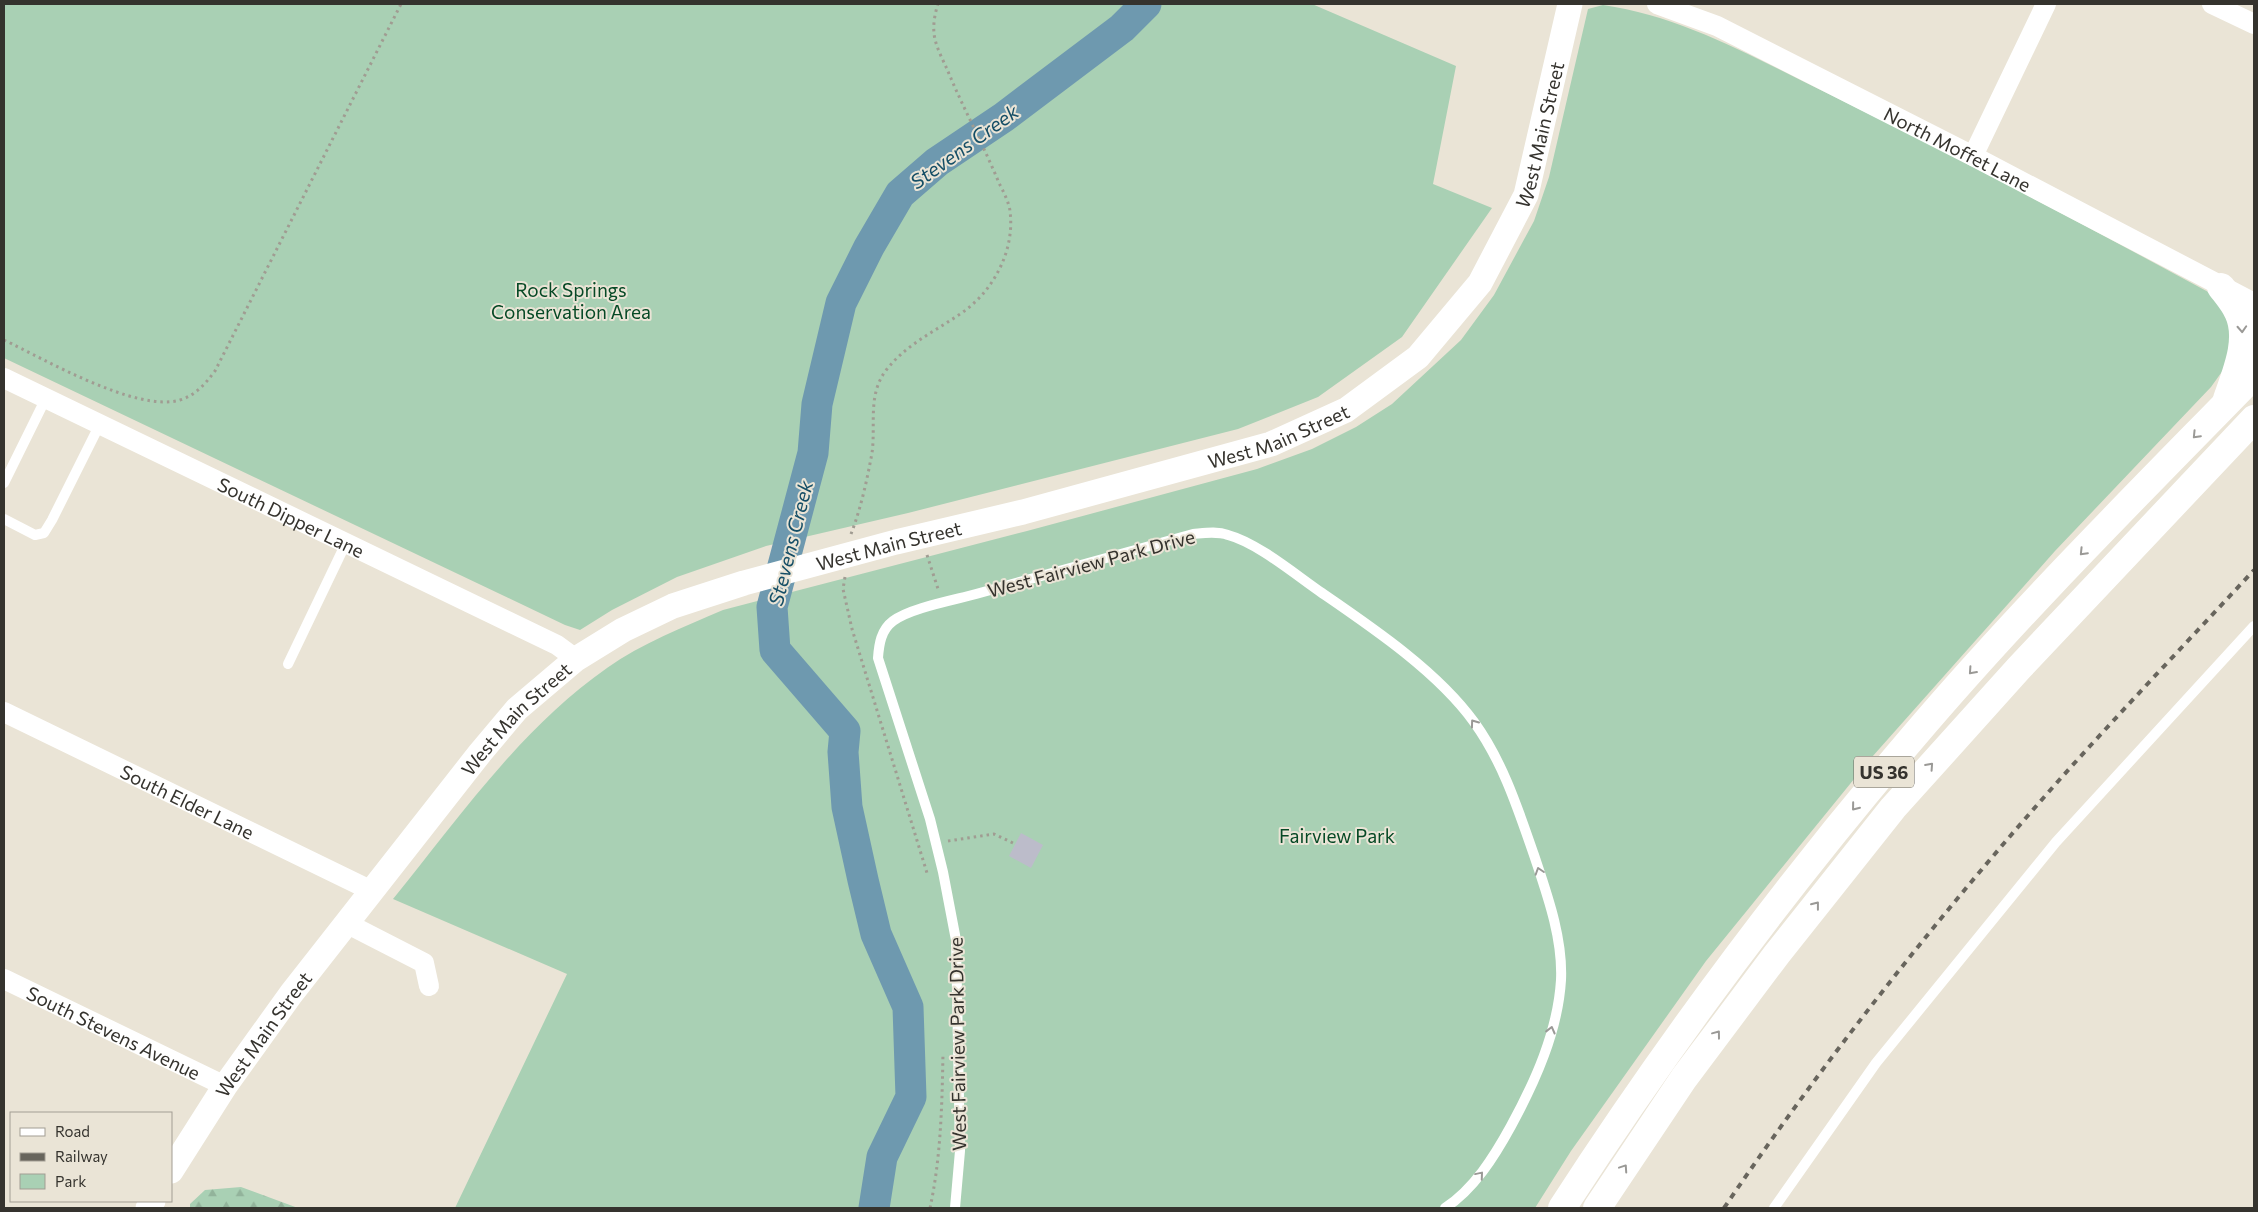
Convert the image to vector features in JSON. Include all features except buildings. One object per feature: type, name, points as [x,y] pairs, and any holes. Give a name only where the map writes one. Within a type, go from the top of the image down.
[{"type":"main road","points":[[2221,286],[2238,312],[2243,325],[2238,369],[2226,404]]},
{"type":"main road","name":"US 36","points":[[1562,1208],[1692,1016],[1756,929],[1915,734],[1996,644],[2254,375]]},
{"type":"main road","name":"US 36","points":[[1598,1208],[1684,1078],[1777,954],[1892,808],[2019,668],[2254,419]]},
{"type":"street","name":"West Main Street","points":[[172,1169],[226,1086],[291,994],[346,923],[516,709],[576,659],[623,630],[673,606],[744,583],[896,542],[1022,512],[1271,444],[1346,410],[1418,357],[1480,283],[1526,195],[1570,4]]},
{"type":"street","name":"North Moffet Lane","points":[[1657,4],[1711,24],[1973,156],[2254,303]]},
{"type":"street","points":[[1973,156],[2046,4]]},
{"type":"street","points":[[2212,4],[2254,24]]},
{"type":"street","name":"South Dipper Lane","points":[[4,378],[558,645],[576,659]]},
{"type":"street","name":"South Elder Lane","points":[[4,712],[372,891]]},
{"type":"street","points":[[346,923],[424,964],[429,986]]},
{"type":"street","name":"South Stevens Avenue","points":[[4,979],[226,1086]]},
{"type":"lane","points":[[4,482],[46,398]]},
{"type":"lane","points":[[4,519],[35,535],[44,533],[100,424]]},
{"type":"lane","name":"West Fairview Park Drive","points":[[955,1208],[960,1151],[957,948],[936,844],[909,752],[878,658],[878,644],[883,632],[891,622],[901,616],[1193,534],[1212,532],[1230,535],[1270,557],[1396,648],[1446,689],[1474,722],[1496,757],[1514,794],[1547,894],[1558,946],[1561,980],[1547,1045],[1537,1073],[1520,1109],[1481,1174],[1455,1202],[1445,1208]]},
{"type":"lane","points":[[288,664],[346,543]]},
{"type":"lane","points":[[1774,1208],[1876,1063],[2056,842],[2254,626]]},
{"type":"path","points":[[4,340],[54,364],[136,399],[152,402],[179,400],[199,390],[215,371],[401,4]]},
{"type":"path","points":[[849,538],[858,515],[872,451],[872,415],[876,390],[886,370],[903,352],[928,333],[964,311],[986,290],[1000,269],[1009,241],[1010,210],[995,173],[958,98],[934,35],[935,11],[938,4]]},
{"type":"path","points":[[927,554],[943,603]]},
{"type":"path","points":[[845,572],[843,589],[852,630],[928,876]]},
{"type":"path","points":[[936,844],[994,834],[1015,844]]},
{"type":"path","points":[[930,1208],[936,1179],[941,1131],[943,1052]]},
{"type":"green space","name":"Rock Springs Conservation Area","points":[[4,4],[1312,4],[1456,66],[1433,184],[1492,208],[1402,337],[1318,397],[1238,429],[908,513],[766,546],[677,577],[612,610],[580,630],[565,625],[4,358]]},
{"type":"green space","name":"Fairview Park","points":[[1603,5],[1663,19],[1721,42],[1928,144],[2212,294],[2233,326],[2226,366],[2211,387],[2055,551],[1872,757],[1706,961],[1571,1151],[1535,1208],[455,1208],[567,974],[393,899],[467,806],[518,747],[546,718],[576,692],[620,659],[664,636],[723,610],[1257,469],[1312,449],[1356,427],[1392,404],[1461,340],[1494,295],[1534,221],[1549,177],[1588,9]]},
{"type":"green space","points":[[241,1187],[298,1208],[190,1208],[190,1204],[205,1190]]},
{"type":"waterway","name":"Stevens Creek","points":[[874,1208],[882,1157],[911,1097],[908,1007],[876,934],[863,880],[847,807],[843,752],[845,731],[775,650],[772,607],[813,453],[817,404],[841,303],[869,247],[900,194],[937,162],[1004,117],[1122,28],[1146,4]]},
{"type":"railway","points":[[1724,1208],[1844,1042],[1885,988],[1972,881],[2061,778],[2254,570]]}]
